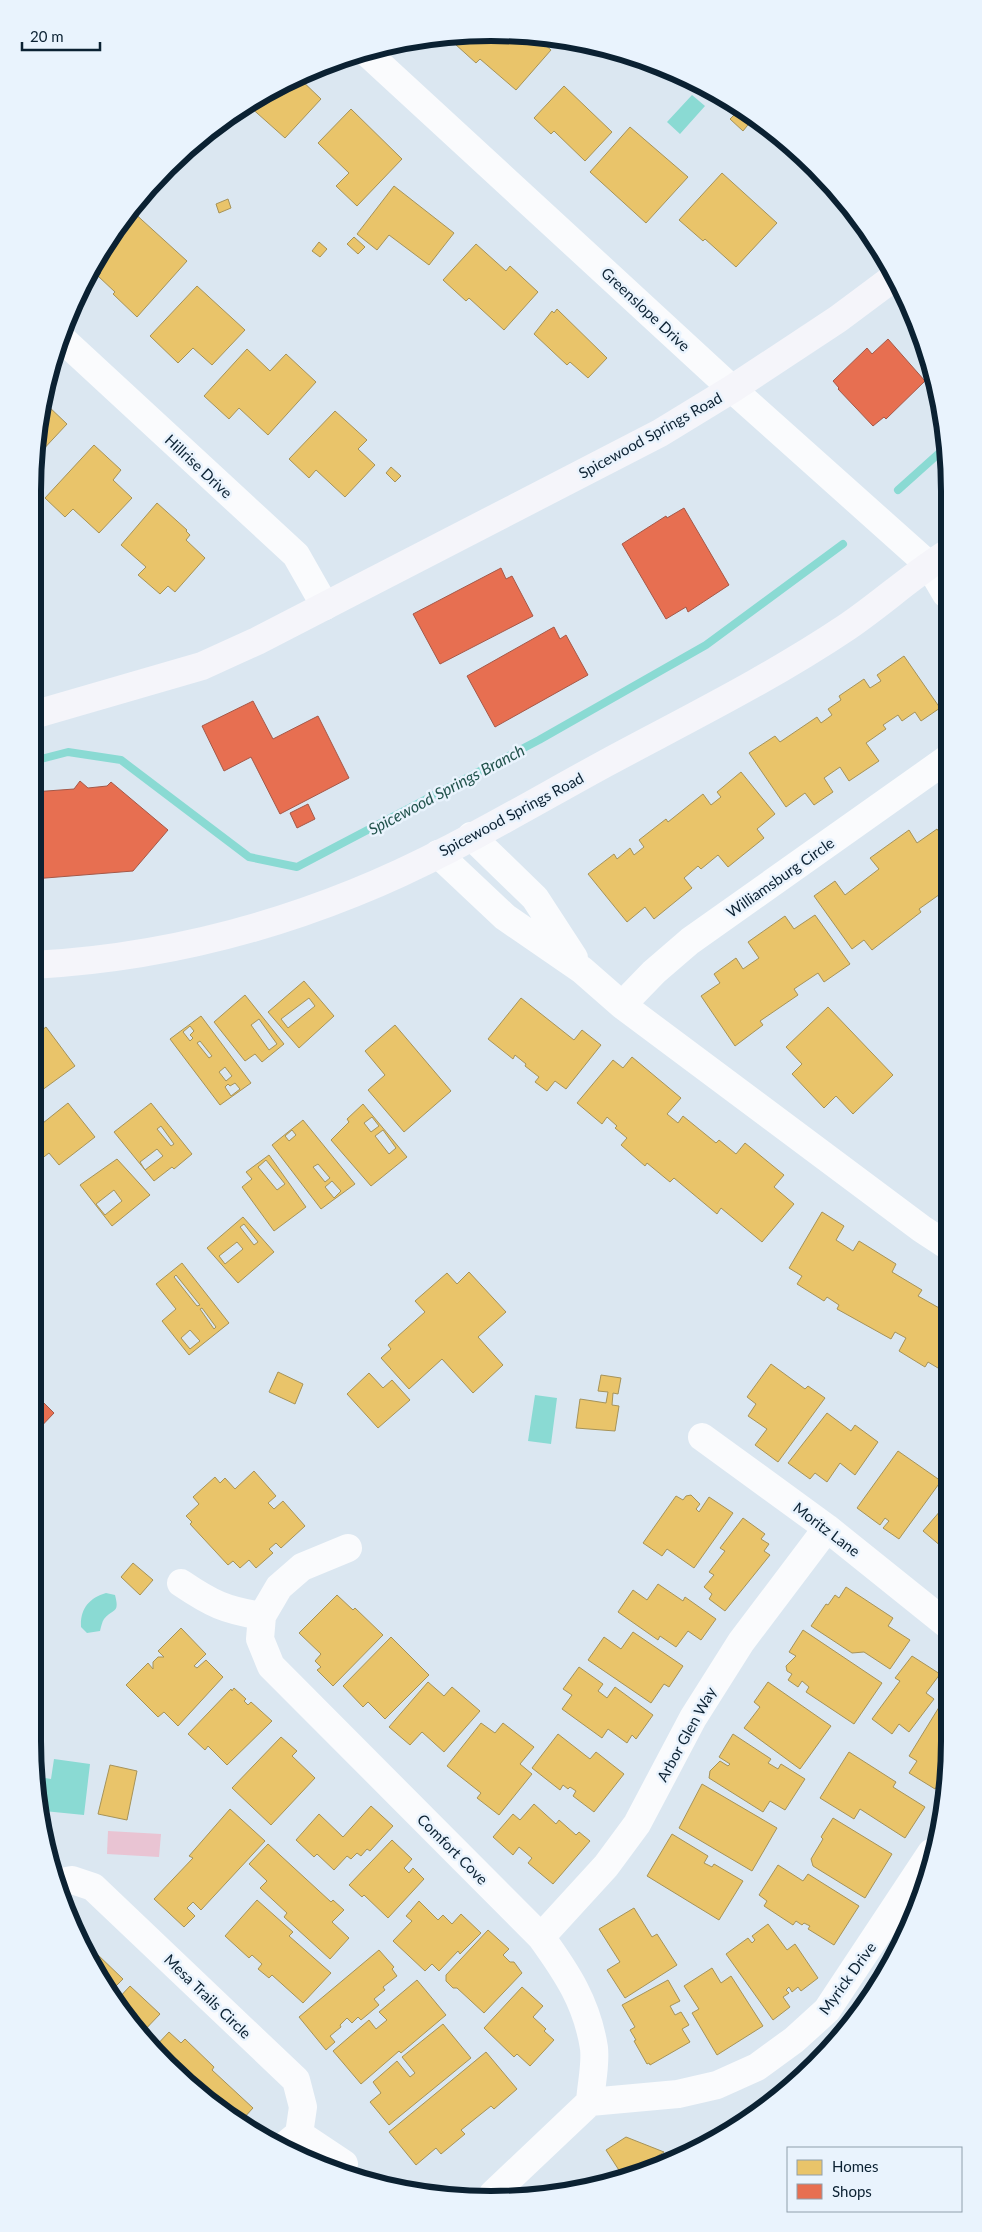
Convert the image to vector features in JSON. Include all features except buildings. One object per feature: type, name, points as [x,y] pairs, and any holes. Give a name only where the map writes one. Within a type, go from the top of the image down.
[{"type":"main road","name":"Spicewood Springs Road","points":[[41,712],[202,666],[257,641],[660,433],[732,389],[838,319],[888,281]]},
{"type":"main road","name":"Spicewood Springs Road","points":[[41,965],[69,963],[166,950],[266,925],[355,892],[438,854],[767,676],[848,626],[937,560]]},
{"type":"street","name":"Greenslope Drive","points":[[372,58],[732,389],[937,560],[941,575]]},
{"type":"street","name":"Hillrise Drive","points":[[66,343],[296,555],[325,606]]},
{"type":"street","name":"Williamsburg Circle","points":[[622,1005],[654,972],[690,941],[941,763]]},
{"type":"street","points":[[471,836],[535,898],[582,970]]},
{"type":"street","points":[[438,854],[505,917],[582,970],[622,1005],[941,1241]]},
{"type":"street","name":"Moritz Lane","points":[[702,1437],[828,1528],[941,1620]]},
{"type":"street","name":"Arbor Glen Way","points":[[541,1937],[606,1866],[637,1824],[693,1718],[741,1642],[828,1528]]},
{"type":"street","name":"Comfort Cove","points":[[348,1548],[302,1567],[279,1587],[262,1616],[260,1639],[271,1666],[541,1937],[563,1967],[583,2004],[594,2050],[590,2102]]},
{"type":"street","points":[[181,1583],[206,1600],[231,1611],[262,1616]]},
{"type":"street","name":"Myrick Drive","points":[[590,2102],[678,2094],[716,2085],[757,2067],[787,2045],[827,2010],[923,1866]]},
{"type":"street","name":"Mesa Trails Circle","points":[[64,1882],[72,1880],[93,1887],[296,2080],[303,2107],[291,2140]]},
{"type":"street","points":[[498,2190],[590,2102]]},
{"type":"street","points":[[291,2140],[344,2164]]},
{"type":"shaded area","points":[[692,95],[705,106],[680,134],[667,122]]},
{"type":"shaded area","points":[[535,1395],[557,1398],[551,1444],[528,1441]]},
{"type":"shaded area","points":[[106,1593],[115,1595],[116,1608],[104,1619],[100,1631],[87,1633],[81,1627],[84,1610],[90,1601]]},
{"type":"shaded area","points":[[54,1759],[90,1764],[84,1815],[47,1811],[43,1778],[51,1779]]},
{"type":"shaded area","points":[[108,1831],[161,1834],[159,1857],[107,1854]]},
{"type":"waterway","name":"Spicewood Springs Branch","points":[[898,490],[939,453]]},
{"type":"waterway","name":"Spicewood Springs Branch","points":[[41,759],[68,752],[121,760],[249,857],[297,867],[539,740],[706,645],[843,544]]}]
